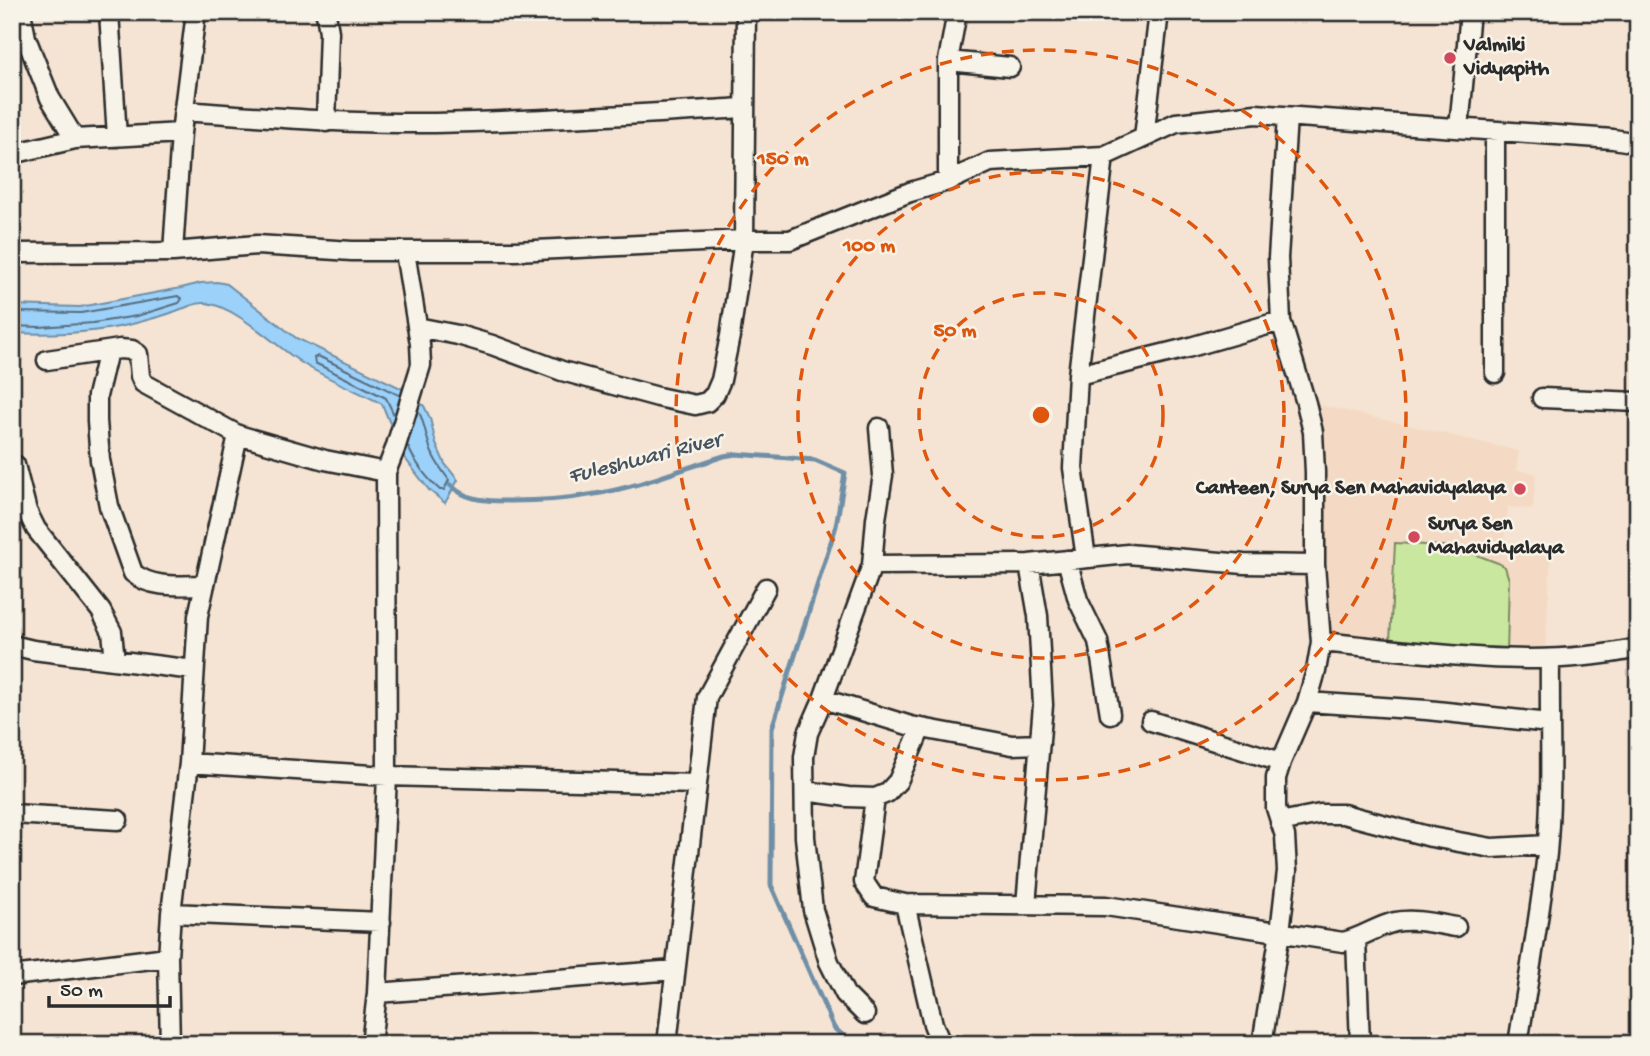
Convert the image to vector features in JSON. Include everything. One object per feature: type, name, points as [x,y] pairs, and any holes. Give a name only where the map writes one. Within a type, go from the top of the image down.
[{"type":"street","points":[[21,12],[26,38],[50,98],[75,139]]},
{"type":"street","points":[[109,12],[117,137]]},
{"type":"street","points":[[173,252],[181,133],[196,12]]},
{"type":"street","points":[[325,12],[329,33],[326,122]]},
{"type":"street","points":[[417,327],[458,335],[562,371],[658,397],[695,405],[707,402],[715,394],[721,380],[744,240],[746,12]]},
{"type":"street","points":[[948,181],[948,61],[957,12]]},
{"type":"street","points":[[1144,137],[1158,12]]},
{"type":"street","points":[[1459,128],[1470,12]]},
{"type":"street","points":[[948,61],[1010,67]]},
{"type":"street","points":[[184,111],[326,122],[433,123],[744,108]]},
{"type":"street","points":[[12,253],[173,252],[257,245],[352,251],[514,251],[790,240],[911,192],[948,181],[990,162],[1104,156],[1176,123],[1256,114],[1638,143]]},
{"type":"street","points":[[1262,1044],[1287,871],[1285,836],[1275,794],[1276,778],[1307,702],[1321,642],[1315,565],[1313,432],[1281,321],[1278,258],[1287,117]]},
{"type":"street","points":[[1495,131],[1495,373]]},
{"type":"street","points":[[12,154],[75,139],[181,133]]},
{"type":"street","points":[[1086,558],[1073,468],[1078,375],[1104,156]]},
{"type":"street","points":[[371,1044],[377,993],[387,776],[386,472],[421,365],[405,252]]},
{"type":"street","points":[[1078,375],[1281,321]]},
{"type":"street","points":[[47,360],[132,349],[138,354],[143,383],[238,435],[325,460],[386,472]]},
{"type":"street","points":[[108,351],[97,396],[100,460],[108,506],[133,573],[152,584],[205,585]]},
{"type":"street","points":[[1542,398],[1638,402]]},
{"type":"street","points":[[865,1014],[845,994],[829,962],[813,909],[805,837],[804,757],[808,733],[872,565],[883,475],[878,428]]},
{"type":"street","points":[[170,1044],[168,957],[189,763],[198,616],[238,435]]},
{"type":"street","points":[[15,465],[27,511],[36,529],[101,611],[112,632],[115,660]]},
{"type":"street","points":[[872,565],[1029,564],[1115,554],[1141,554],[1244,564],[1315,565]]},
{"type":"street","points":[[1067,559],[1078,600],[1098,641],[1110,714]]},
{"type":"street","points":[[1026,905],[1043,705],[1038,615],[1029,564]]},
{"type":"street","points":[[667,1044],[707,697],[766,588]]},
{"type":"street","points":[[1321,642],[1507,660],[1587,657],[1638,648]]},
{"type":"street","points":[[12,645],[194,670]]},
{"type":"street","points":[[1518,1044],[1547,845],[1550,800],[1550,660]]},
{"type":"street","points":[[823,699],[922,728],[1012,745],[1040,744]]},
{"type":"street","points":[[1307,702],[1427,710],[1549,723]]},
{"type":"street","points":[[1151,721],[1281,762]]},
{"type":"street","points":[[804,791],[875,798],[887,793],[898,781],[922,728]]},
{"type":"street","points":[[189,763],[387,776],[697,784]]},
{"type":"street","points":[[875,798],[864,882],[874,897],[905,904],[1106,906],[1343,942],[1394,922],[1414,920],[1456,927]]},
{"type":"street","points":[[12,814],[118,820]]},
{"type":"street","points":[[1280,822],[1320,814],[1343,814],[1431,837],[1492,848],[1547,845]]},
{"type":"street","points":[[905,904],[933,1024],[941,1044]]},
{"type":"street","points":[[171,913],[381,922]]},
{"type":"street","points":[[1356,939],[1360,1044]]},
{"type":"street","points":[[12,976],[168,957]]},
{"type":"street","points":[[377,993],[675,970]]},
{"type":"shaded area","name":"Surya Sen Mahavidyalaya","points":[[1321,405],[1519,451],[1516,470],[1536,473],[1533,509],[1508,507],[1503,552],[1551,556],[1545,656],[1335,635],[1332,632],[1328,626],[1321,521]]},
{"type":"green space","points":[[1395,543],[1456,547],[1505,567],[1509,580],[1507,654],[1390,641]]},
{"type":"water","points":[[217,282],[227,284],[296,338],[403,389],[424,406],[445,464],[458,480],[445,503],[429,490],[404,457],[382,404],[305,365],[244,320],[218,306],[196,304],[125,326],[93,331],[12,333],[12,305],[80,307]]},
{"type":"waterway","name":"Fuleshwari River","points":[[450,485],[468,496],[486,500],[564,498],[628,487],[736,454],[815,460],[845,473],[836,526],[772,728],[771,885],[834,1028],[853,1044]]},
{"type":"place","name":"Valmiki Vidyapith","points":[[1450,58]]},
{"type":"place","name":"Canteen, Surya Sen Mahavidyalaya","points":[[1520,489]]},
{"type":"place","name":"Surya Sen Mahavidyalaya","points":[[1414,537]]}]
